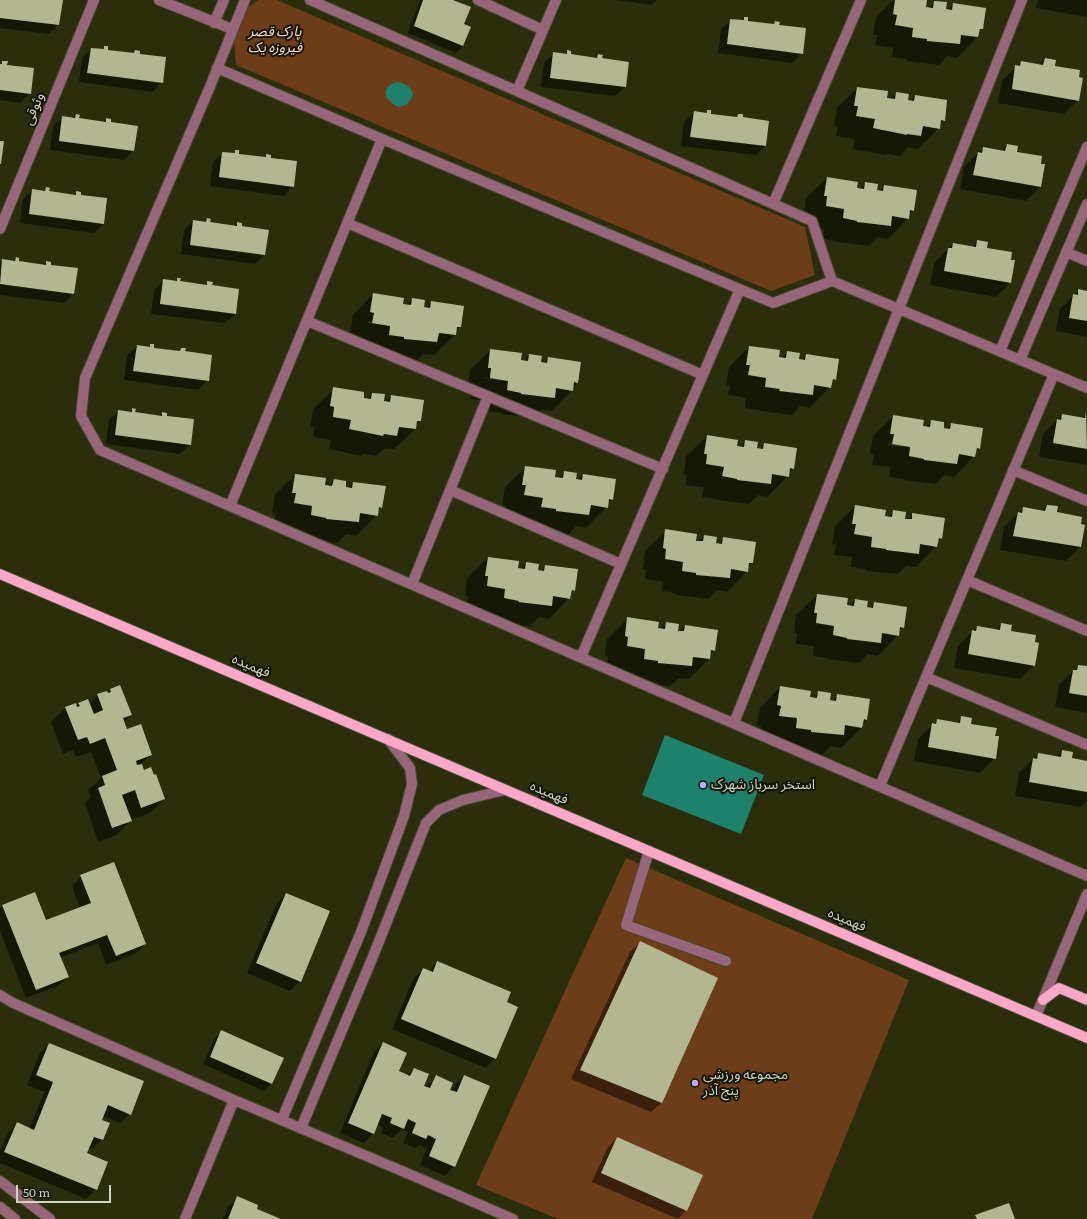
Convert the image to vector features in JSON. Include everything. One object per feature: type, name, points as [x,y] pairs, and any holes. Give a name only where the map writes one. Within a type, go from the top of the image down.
[{"type":"main road","name":"فهمیده","points":[[0,574],[1087,1038]]},
{"type":"main road","points":[[1043,1000],[1059,988],[1087,1000]]},
{"type":"street","name":"وثوقی","points":[[0,229],[94,0]]},
{"type":"street","points":[[159,0],[232,29]]},
{"type":"street","points":[[214,23],[224,0]]},
{"type":"street","points":[[245,0],[85,378],[81,416],[100,450],[1087,876]]},
{"type":"street","points":[[310,0],[812,221],[832,281]]},
{"type":"street","points":[[478,0],[543,30]]},
{"type":"street","points":[[517,91],[556,0]]},
{"type":"street","points":[[773,204],[861,0]]},
{"type":"street","points":[[734,723],[1022,0]]},
{"type":"street","points":[[217,68],[773,303],[832,281],[1087,388]]},
{"type":"street","points":[[230,506],[382,139]]},
{"type":"street","points":[[1000,351],[1087,147]]},
{"type":"street","points":[[1020,360],[1087,204]]},
{"type":"street","points":[[347,223],[703,375]]},
{"type":"street","points":[[1066,252],[1087,261]]},
{"type":"street","points":[[581,657],[740,289]]},
{"type":"street","points":[[307,321],[663,469]]},
{"type":"street","points":[[880,786],[1054,374]]},
{"type":"street","points":[[412,584],[488,396]]},
{"type":"street","points":[[1013,470],[1087,501]]},
{"type":"street","points":[[450,490],[621,564]]},
{"type":"street","points":[[967,580],[1087,631]]},
{"type":"street","points":[[926,677],[1087,745]]},
{"type":"street","points":[[282,1120],[361,932],[404,816],[412,784],[410,768],[388,739]]},
{"type":"street","points":[[301,1128],[374,954],[426,823],[439,810],[463,800],[505,790]]},
{"type":"street","points":[[650,851],[626,925],[726,961]]},
{"type":"street","points":[[1036,1016],[1087,894]]},
{"type":"street","points":[[0,995],[14,1003],[234,1100],[513,1219]]},
{"type":"street","points":[[186,1219],[234,1100]]},
{"type":"street","points":[[0,1181],[50,1219]]},
{"type":"street","points":[[0,1207],[16,1219]]},
{"type":"green space","name":"پارک قصر فیروزه یک","points":[[258,0],[277,0],[805,227],[815,275],[771,291],[236,65],[232,19]]},
{"type":"green space","name":"مجموعه ورزشی پنج آذر","points":[[626,858],[909,980],[812,1219],[558,1219],[476,1185]]},
{"type":"water","points":[[396,82],[407,85],[413,94],[408,104],[404,106],[398,107],[386,96],[387,88]]},
{"type":"water","name":"استخر سرباز شهرک","points":[[665,735],[764,775],[741,834],[642,795]]},
{"type":"building","points":[[0,0],[63,0],[59,25],[0,18]]},
{"type":"building","points":[[423,0],[453,0],[471,7],[464,24],[471,27],[463,46],[414,26]]},
{"type":"building","points":[[895,0],[927,0],[926,7],[933,8],[934,1],[947,2],[946,9],[952,10],[953,3],[986,8],[983,29],[980,29],[978,37],[961,35],[960,44],[927,41],[927,39],[912,37],[913,28],[895,25],[897,15],[893,14]]},
{"type":"building","points":[[744,17],[748,17],[748,21],[774,24],[775,21],[780,22],[779,25],[806,28],[803,54],[727,44],[730,19],[744,20]]},
{"type":"building","points":[[104,46],[108,46],[108,50],[134,53],[135,50],[140,51],[140,54],[166,57],[163,83],[87,73],[91,48],[104,49]]},
{"type":"building","points":[[567,50],[571,51],[571,54],[597,58],[598,54],[603,55],[602,58],[629,62],[626,87],[550,78],[553,52],[567,54]]},
{"type":"building","points":[[1045,58],[1056,60],[1055,66],[1080,70],[1079,77],[1083,78],[1079,101],[1012,89],[1015,65],[1020,66],[1021,61],[1043,65]]},
{"type":"building","points":[[2,61],[8,61],[7,65],[34,68],[31,94],[0,90],[0,64],[2,64]]},
{"type":"building","points":[[857,87],[888,91],[887,98],[895,99],[896,92],[909,94],[908,100],[914,101],[915,95],[947,100],[945,121],[941,120],[940,129],[923,126],[921,136],[907,135],[873,128],[875,119],[856,116],[858,106],[854,106]]},
{"type":"building","points":[[707,110],[711,110],[711,114],[737,117],[738,114],[743,114],[743,117],[769,121],[766,146],[690,137],[694,111],[707,113]]},
{"type":"building","points":[[76,114],[80,115],[79,118],[106,122],[106,118],[111,119],[111,122],[138,126],[134,151],[59,141],[62,116],[75,118]]},
{"type":"building","points":[[0,141],[4,141],[1,164],[0,164]]},
{"type":"building","points":[[1007,144],[1018,146],[1017,152],[1042,156],[1041,164],[1045,164],[1041,187],[973,175],[978,152],[982,153],[983,147],[1005,151]]},
{"type":"building","points":[[235,150],[239,150],[239,154],[266,157],[266,154],[271,155],[271,158],[297,161],[294,187],[219,177],[222,152],[235,153]]},
{"type":"building","points":[[827,177],[858,182],[857,188],[864,189],[865,182],[878,184],[877,190],[883,191],[884,185],[917,190],[914,211],[910,210],[909,219],[892,216],[891,226],[857,222],[843,218],[844,209],[826,206],[827,196],[824,196]]},
{"type":"building","points":[[46,187],[50,188],[49,191],[76,195],[76,191],[81,192],[81,195],[107,198],[104,224],[29,214],[32,189],[45,191]]},
{"type":"building","points":[[207,218],[211,219],[210,222],[237,226],[237,222],[242,223],[242,226],[269,230],[265,255],[190,245],[193,220],[206,222]]},
{"type":"building","points":[[977,240],[988,242],[987,248],[1012,252],[1011,260],[1015,260],[1011,283],[944,271],[948,248],[952,248],[953,243],[976,247]]},
{"type":"building","points":[[16,257],[19,258],[19,261],[46,265],[46,261],[51,262],[51,265],[78,268],[74,294],[0,284],[2,259],[15,261]]},
{"type":"building","points":[[177,278],[181,278],[180,281],[207,285],[207,281],[213,282],[212,285],[239,289],[236,314],[160,304],[163,279],[177,281]]},
{"type":"building","points":[[1078,289],[1087,291],[1087,321],[1069,318],[1073,294],[1078,295]]},
{"type":"building","points":[[373,293],[404,298],[403,304],[411,305],[412,298],[425,300],[424,307],[430,308],[431,301],[464,306],[461,327],[457,327],[456,335],[439,333],[437,342],[404,339],[404,337],[389,335],[390,326],[372,323],[374,313],[370,312]]},
{"type":"building","points":[[150,344],[154,344],[154,348],[180,351],[181,348],[186,348],[185,351],[212,355],[209,381],[133,371],[137,345],[150,347]]},
{"type":"building","points":[[749,346],[780,350],[779,357],[786,358],[787,351],[800,353],[799,359],[805,360],[806,354],[839,359],[836,380],[833,379],[831,388],[814,385],[813,395],[779,391],[780,389],[765,387],[766,378],[748,375],[750,365],[746,365]]},
{"type":"building","points":[[490,349],[522,353],[521,360],[528,361],[529,354],[542,356],[541,362],[547,363],[548,357],[581,362],[578,383],[574,382],[573,391],[556,388],[555,398],[521,394],[507,390],[508,381],[490,378],[491,368],[488,368]]},
{"type":"building","points":[[333,387],[364,392],[364,398],[371,399],[372,393],[385,394],[384,401],[390,402],[391,395],[424,400],[421,421],[417,421],[416,429],[399,427],[397,436],[384,434],[383,436],[349,429],[351,420],[333,417],[334,407],[330,406]]},
{"type":"building","points":[[132,408],[136,409],[135,412],[162,416],[162,412],[167,413],[167,416],[194,419],[191,445],[115,435],[118,410],[132,412]]},
{"type":"building","points":[[1086,411],[1087,449],[1053,443],[1057,419],[1061,420],[1062,414],[1085,418]]},
{"type":"building","points":[[893,415],[924,420],[923,426],[930,427],[931,420],[944,422],[944,428],[950,429],[951,423],[983,428],[980,449],[977,448],[975,457],[959,454],[957,464],[924,460],[909,456],[910,447],[892,444],[894,434],[890,434]]},
{"type":"building","points":[[707,435],[738,440],[737,446],[744,447],[745,440],[758,442],[757,448],[763,449],[764,443],[797,448],[794,469],[790,468],[789,477],[772,474],[771,484],[737,480],[722,476],[724,467],[706,464],[707,454],[704,454]]},
{"type":"building","points":[[525,466],[556,470],[555,477],[563,478],[564,471],[577,473],[576,479],[582,480],[583,474],[616,479],[613,500],[609,499],[608,508],[591,505],[589,515],[556,511],[556,509],[541,507],[543,498],[524,495],[526,485],[522,485]]},
{"type":"building","points":[[295,474],[326,478],[325,485],[332,486],[334,479],[346,481],[346,487],[352,488],[353,482],[386,486],[382,508],[379,507],[378,516],[360,513],[359,522],[326,519],[311,515],[312,506],[294,503],[296,493],[292,493]]},
{"type":"building","points":[[855,505],[886,510],[885,516],[892,517],[893,510],[906,512],[905,519],[912,519],[912,513],[945,518],[942,539],[939,538],[937,547],[920,544],[919,554],[871,547],[872,537],[854,534],[856,524],[852,524]]},
{"type":"building","points":[[1047,505],[1058,506],[1057,512],[1082,517],[1081,524],[1085,525],[1081,547],[1013,536],[1018,512],[1022,513],[1023,507],[1045,511]]},
{"type":"building","points":[[665,529],[697,534],[696,541],[703,541],[704,535],[717,537],[716,543],[722,544],[723,537],[756,542],[753,563],[749,563],[748,572],[731,569],[730,578],[696,575],[696,573],[682,571],[683,562],[665,559],[666,549],[663,548]]},
{"type":"building","points":[[488,557],[519,561],[518,568],[525,569],[526,562],[539,564],[538,570],[544,571],[545,565],[578,569],[575,591],[572,590],[570,599],[553,596],[552,606],[518,602],[519,601],[504,598],[505,589],[487,586],[488,576],[485,576]]},
{"type":"building","points":[[817,594],[848,598],[847,605],[854,606],[855,599],[868,601],[867,607],[873,608],[874,602],[907,607],[904,628],[900,627],[899,636],[882,633],[881,643],[847,639],[833,635],[834,626],[816,623],[817,613],[814,613]]},
{"type":"building","points":[[627,617],[659,622],[658,628],[665,629],[666,622],[679,624],[678,631],[684,631],[685,625],[718,630],[715,651],[711,650],[710,659],[693,657],[692,666],[658,663],[658,661],[644,659],[645,649],[627,646],[628,637],[625,636]]},
{"type":"building","points":[[1001,623],[1012,625],[1011,631],[1036,635],[1035,642],[1039,643],[1035,666],[968,654],[972,630],[976,631],[977,626],[1000,630]]},
{"type":"building","points":[[1078,665],[1087,666],[1087,696],[1069,693],[1073,670],[1077,670]]},
{"type":"building","points":[[120,685],[132,715],[123,718],[127,729],[141,724],[152,755],[136,761],[137,765],[142,764],[144,770],[151,767],[154,775],[156,774],[165,799],[141,808],[135,790],[122,795],[132,821],[112,828],[98,788],[105,785],[102,776],[117,770],[105,738],[90,744],[87,737],[78,740],[65,707],[76,703],[77,707],[80,706],[78,703],[88,699],[94,714],[103,710],[97,694],[107,691],[108,693],[111,692],[110,689]]},
{"type":"building","points":[[780,686],[811,691],[810,697],[817,698],[818,691],[831,693],[830,700],[836,701],[837,694],[870,699],[867,720],[864,719],[862,728],[845,725],[844,735],[811,732],[811,730],[796,728],[797,718],[779,716],[781,706],[777,705]]},
{"type":"building","points":[[961,716],[972,718],[971,724],[997,728],[995,736],[999,736],[996,759],[928,747],[932,723],[936,724],[937,719],[960,723]]},
{"type":"building","points":[[1062,750],[1073,752],[1072,758],[1087,761],[1087,792],[1029,782],[1033,758],[1037,759],[1038,753],[1061,757]]},
{"type":"building","points":[[114,862],[146,944],[116,956],[107,935],[59,953],[69,977],[36,990],[2,905],[35,892],[46,920],[91,903],[80,875]]},
{"type":"building","points":[[286,893],[330,911],[301,982],[256,963]]},
{"type":"building","points":[[640,941],[718,978],[662,1103],[580,1070]]},
{"type":"building","points":[[437,961],[511,992],[507,1002],[518,1007],[496,1059],[401,1019],[423,968],[433,972]]},
{"type":"building","points":[[221,1030],[284,1058],[272,1084],[210,1057]]},
{"type":"building","points":[[383,1042],[407,1053],[399,1071],[410,1076],[414,1068],[429,1074],[424,1086],[430,1088],[436,1075],[453,1083],[450,1090],[457,1092],[464,1075],[490,1086],[455,1167],[429,1156],[436,1139],[428,1135],[426,1139],[412,1133],[416,1123],[408,1119],[404,1129],[390,1123],[392,1118],[382,1114],[374,1134],[348,1123]]},
{"type":"building","points":[[49,1043],[144,1081],[131,1115],[108,1105],[102,1120],[110,1123],[103,1140],[94,1137],[87,1153],[108,1162],[97,1190],[4,1152],[17,1122],[34,1130],[53,1082],[36,1075]]},
{"type":"building","points":[[617,1137],[703,1175],[687,1211],[601,1173]]},
{"type":"building","points":[[237,1196],[258,1205],[257,1209],[281,1219],[228,1219]]},
{"type":"building","points":[[1009,1203],[1015,1219],[977,1219],[975,1215]]},
{"type":"place","name":"استخر سرباز شهرک","points":[[703,785]]},
{"type":"place","name":"مجموعه ورزشی پنج آذر","points":[[695,1083]]}]
